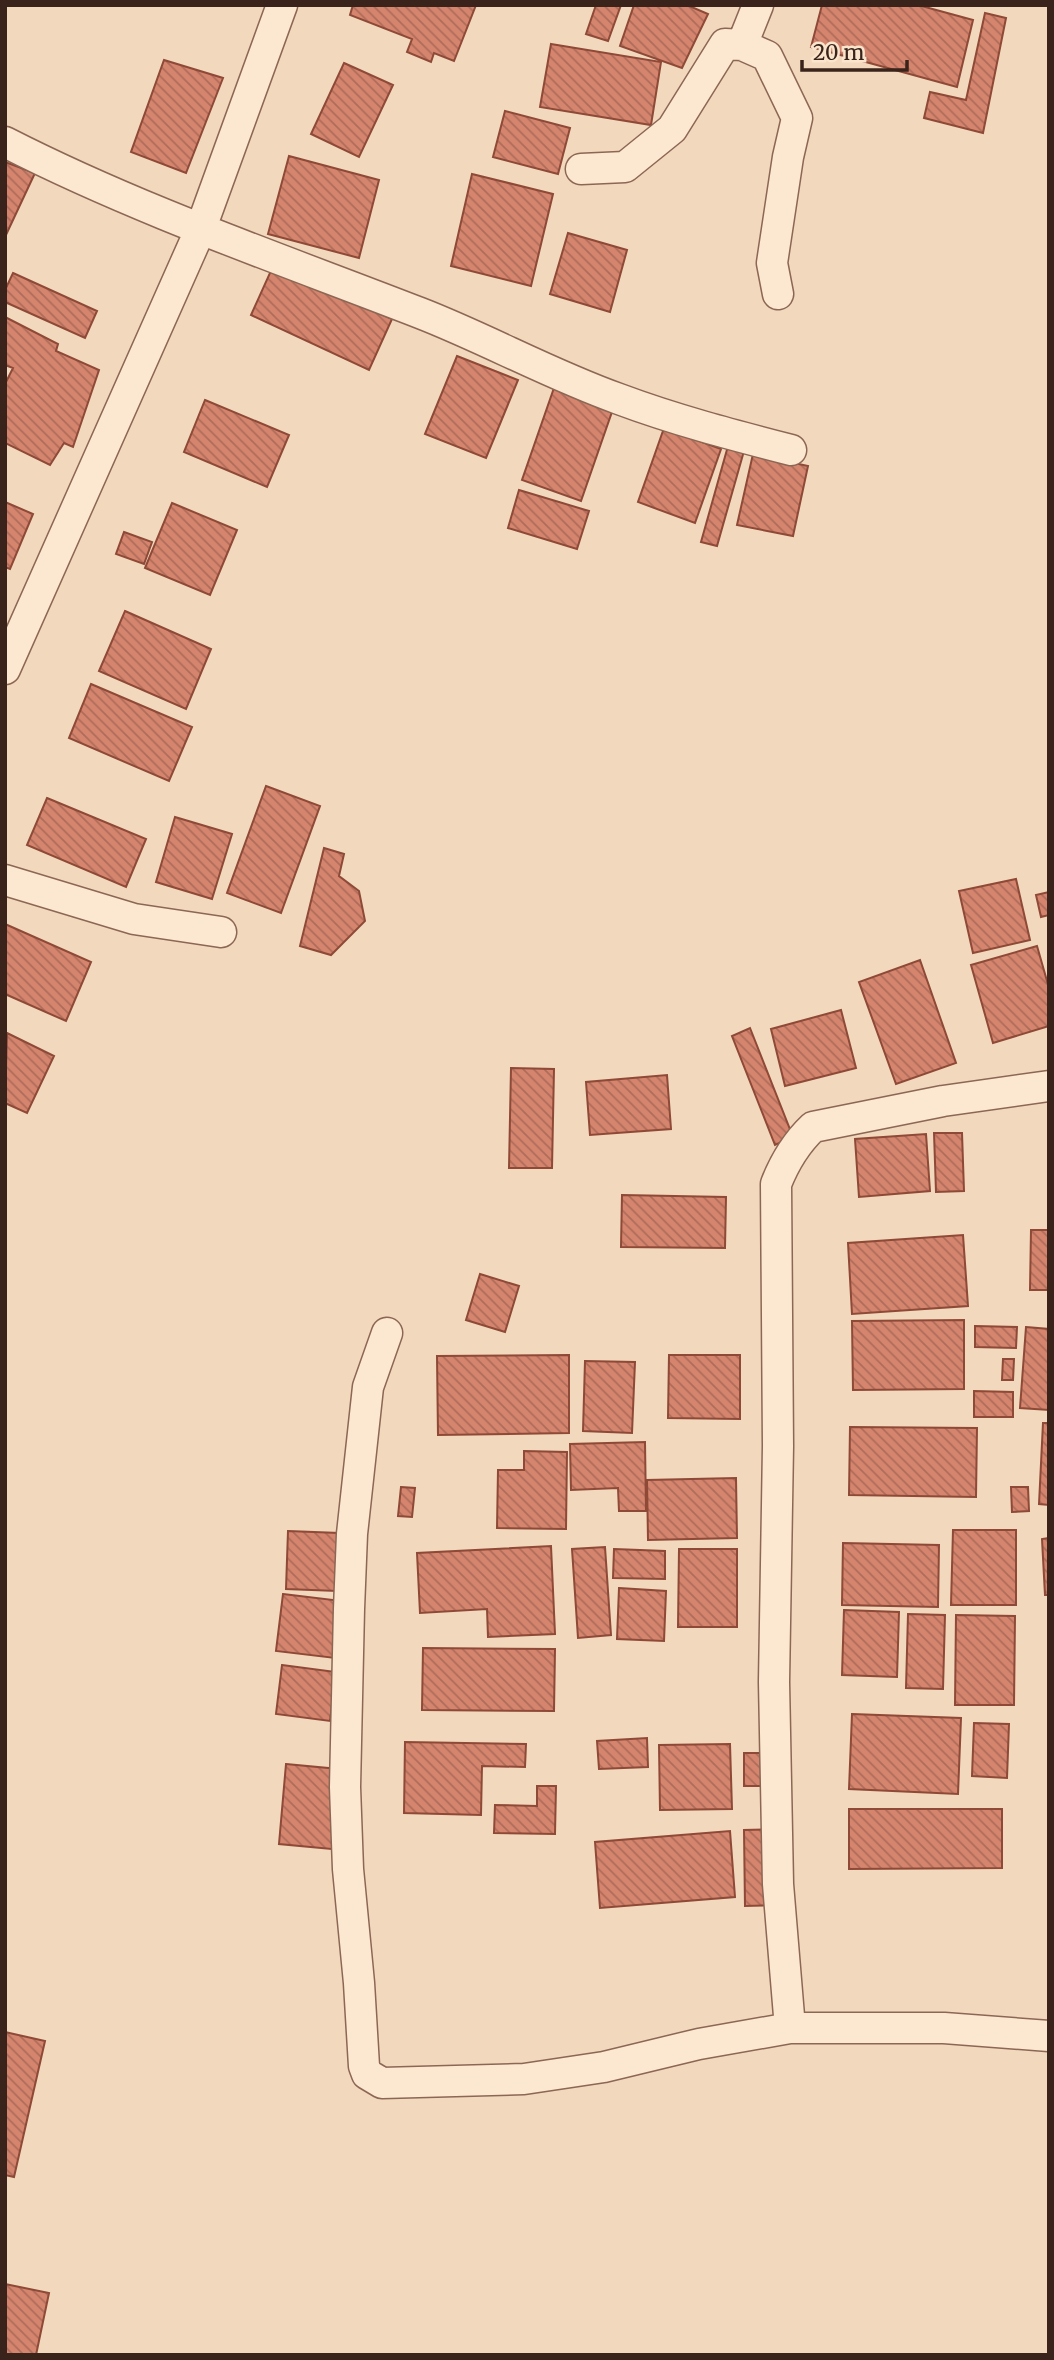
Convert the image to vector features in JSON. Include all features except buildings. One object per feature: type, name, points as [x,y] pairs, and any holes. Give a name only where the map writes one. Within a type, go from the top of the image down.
[{"type":"street","points":[[5,669],[201,228],[282,5]]},
{"type":"street","points":[[742,45],[758,5]]},
{"type":"street","points":[[581,169],[625,167],[672,129],[725,44],[742,45],[767,56],[797,118],[788,156],[772,263],[778,294]]},
{"type":"street","points":[[5,142],[52,166],[201,228],[452,326],[617,399],[699,426],[791,450]]},
{"type":"street","points":[[5,880],[134,919],[221,932]]},
{"type":"street","points":[[790,2028],[779,1884],[774,1695],[778,1446],[776,1184],[784,1163],[798,1141],[813,1126],[943,1101],[1049,1086]]},
{"type":"street","points":[[387,1333],[368,1387],[358,1465],[349,1609],[345,1787],[348,1869],[359,1983],[363,2066],[367,2074],[382,2083],[524,2079],[604,2067],[699,2044],[790,2028],[944,2028],[1049,2036]]}]
